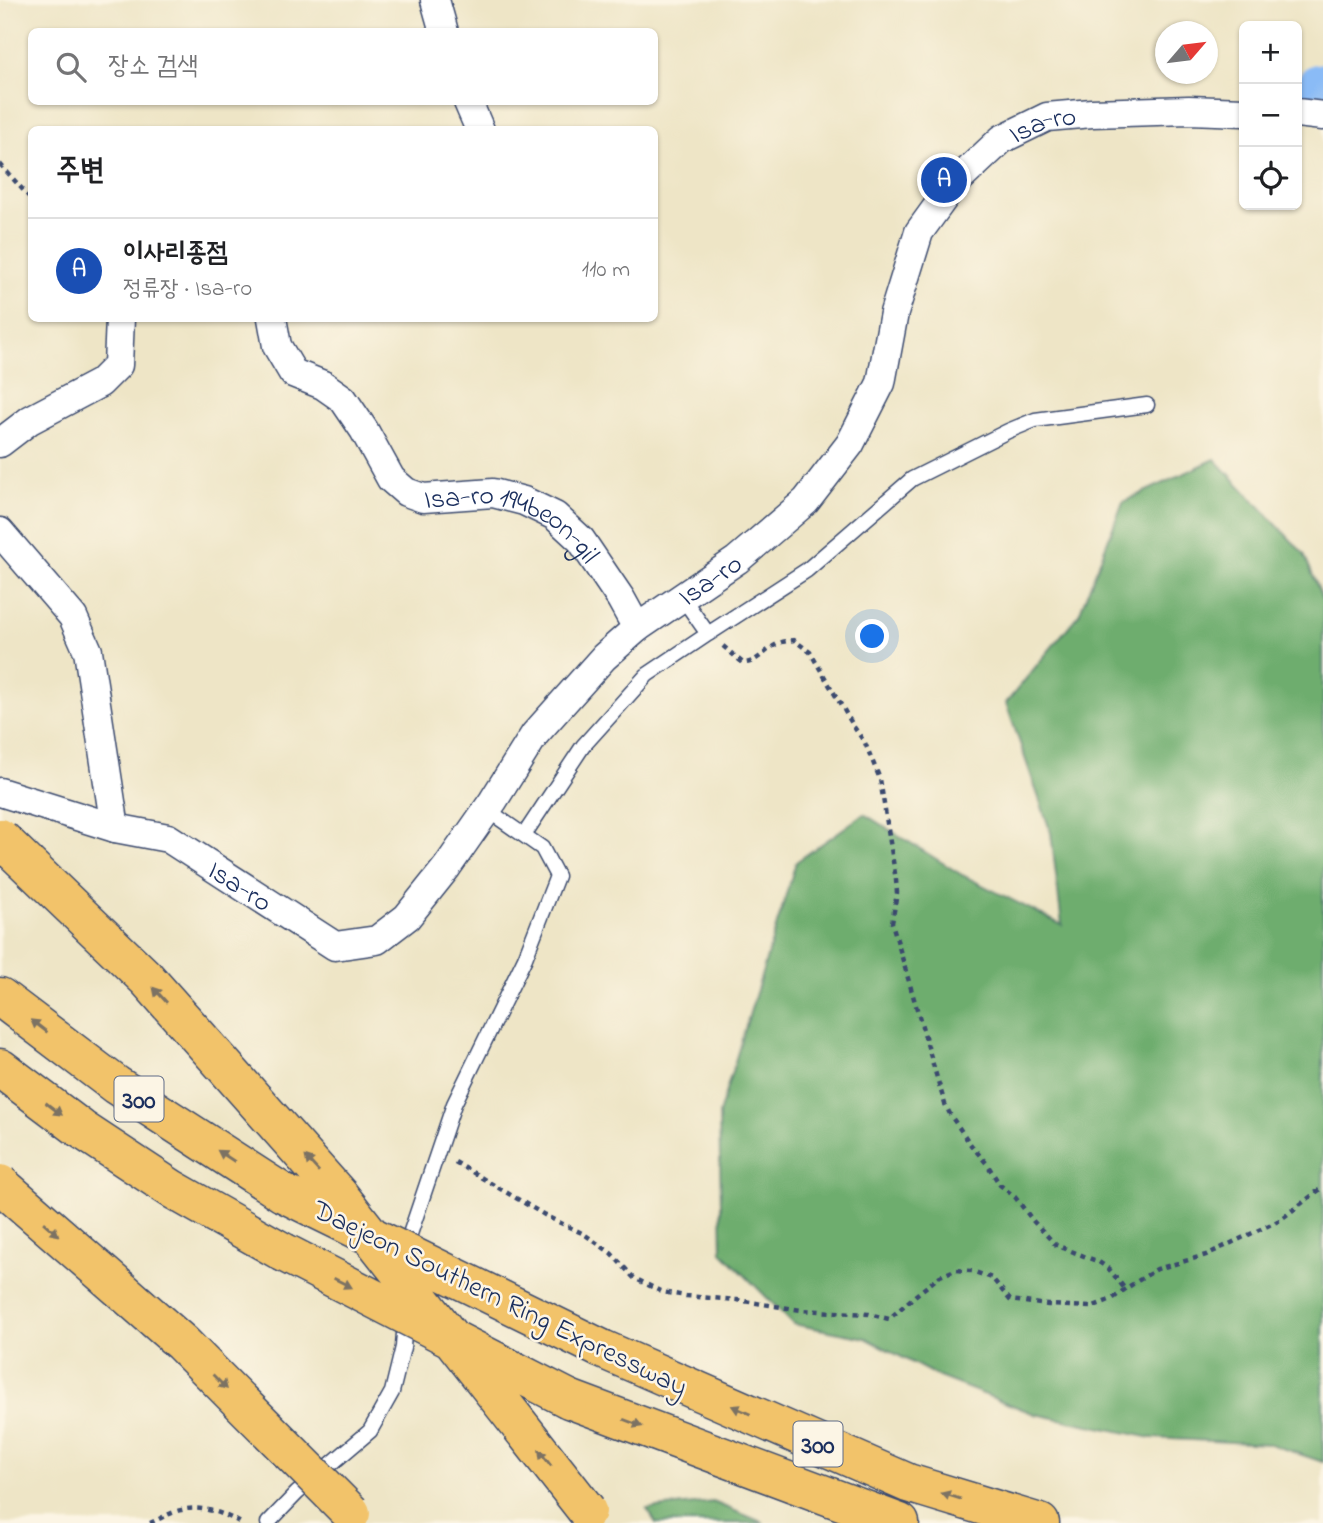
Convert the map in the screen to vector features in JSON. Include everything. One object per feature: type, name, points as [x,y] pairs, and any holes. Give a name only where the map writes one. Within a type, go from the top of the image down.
[{"type":"highway","points":[[0,838],[147,979],[338,1194],[591,1517]]},
{"type":"highway","name":"Daejeon Southern Ring Expressway","points":[[0,997],[117,1085],[283,1193],[602,1349],[908,1483],[1040,1523]]},
{"type":"highway","name":"Daejeon Southern Ring Expressway","points":[[0,1068],[81,1129],[172,1189],[282,1252],[569,1399],[900,1523]]},
{"type":"highway","points":[[0,1184],[182,1343],[356,1518]]},
{"type":"street","points":[[435,0],[443,28]]},
{"type":"street","points":[[469,105],[478,126]]},
{"type":"street","name":"Isa-ro","points":[[0,792],[115,828],[169,838],[335,946],[377,940],[407,917],[447,867],[535,734],[604,657],[637,628],[737,560],[806,501],[850,444],[881,383],[894,313],[919,232],[953,185],[1002,139],[1047,117],[1189,110],[1239,112]]},
{"type":"street","points":[[1302,114],[1323,116]]},
{"type":"street","points":[[0,443],[30,420],[100,383],[118,365],[120,322]]},
{"type":"street","name":"Isa-ro 194beon-gil","points":[[273,322],[277,346],[293,373],[323,385],[344,399],[391,479],[406,492],[423,498],[493,493],[524,501],[555,516],[581,540],[637,628]]},
{"type":"street","points":[[0,532],[73,617],[88,652],[115,828]]},
{"type":"lane","points":[[524,835],[583,746],[647,675],[807,570],[912,479],[1035,420],[1147,405]]},
{"type":"lane","points":[[682,597],[709,633]]},
{"type":"lane","points":[[268,1523],[296,1493],[370,1431],[392,1392],[403,1347],[409,1237],[454,1104],[524,958],[557,876],[542,848],[486,809]]},
{"type":"path","points":[[0,164],[28,196]]},
{"type":"path","points":[[709,633],[743,663],[750,663],[777,644],[786,641],[794,640],[810,652],[865,743],[880,779],[897,880],[891,923],[945,1104],[1000,1185],[1015,1197],[1056,1245],[1099,1262],[1109,1269],[1125,1290]]},
{"type":"path","points":[[442,1140],[455,1162],[548,1217],[584,1234],[611,1254],[634,1278],[662,1292],[801,1310],[869,1314],[889,1319],[940,1276],[955,1270],[972,1271],[992,1278],[1010,1300],[1091,1307],[1112,1299],[1157,1269],[1206,1255],[1280,1220],[1323,1187]]},
{"type":"path","points":[[150,1523],[181,1510],[202,1508],[240,1523]]},
{"type":"green space","points":[[1215,459],[1304,554],[1323,600],[1323,1462],[1270,1444],[1152,1438],[1035,1414],[939,1377],[866,1338],[793,1324],[722,1252],[719,1114],[796,862],[864,814],[962,875],[1062,925],[1051,833],[1006,703],[1079,614],[1123,502]]},
{"type":"green space","points":[[713,1502],[764,1523],[656,1523],[647,1509]]},
{"type":"place","name":"이사리종점","points":[[944,180]]}]
